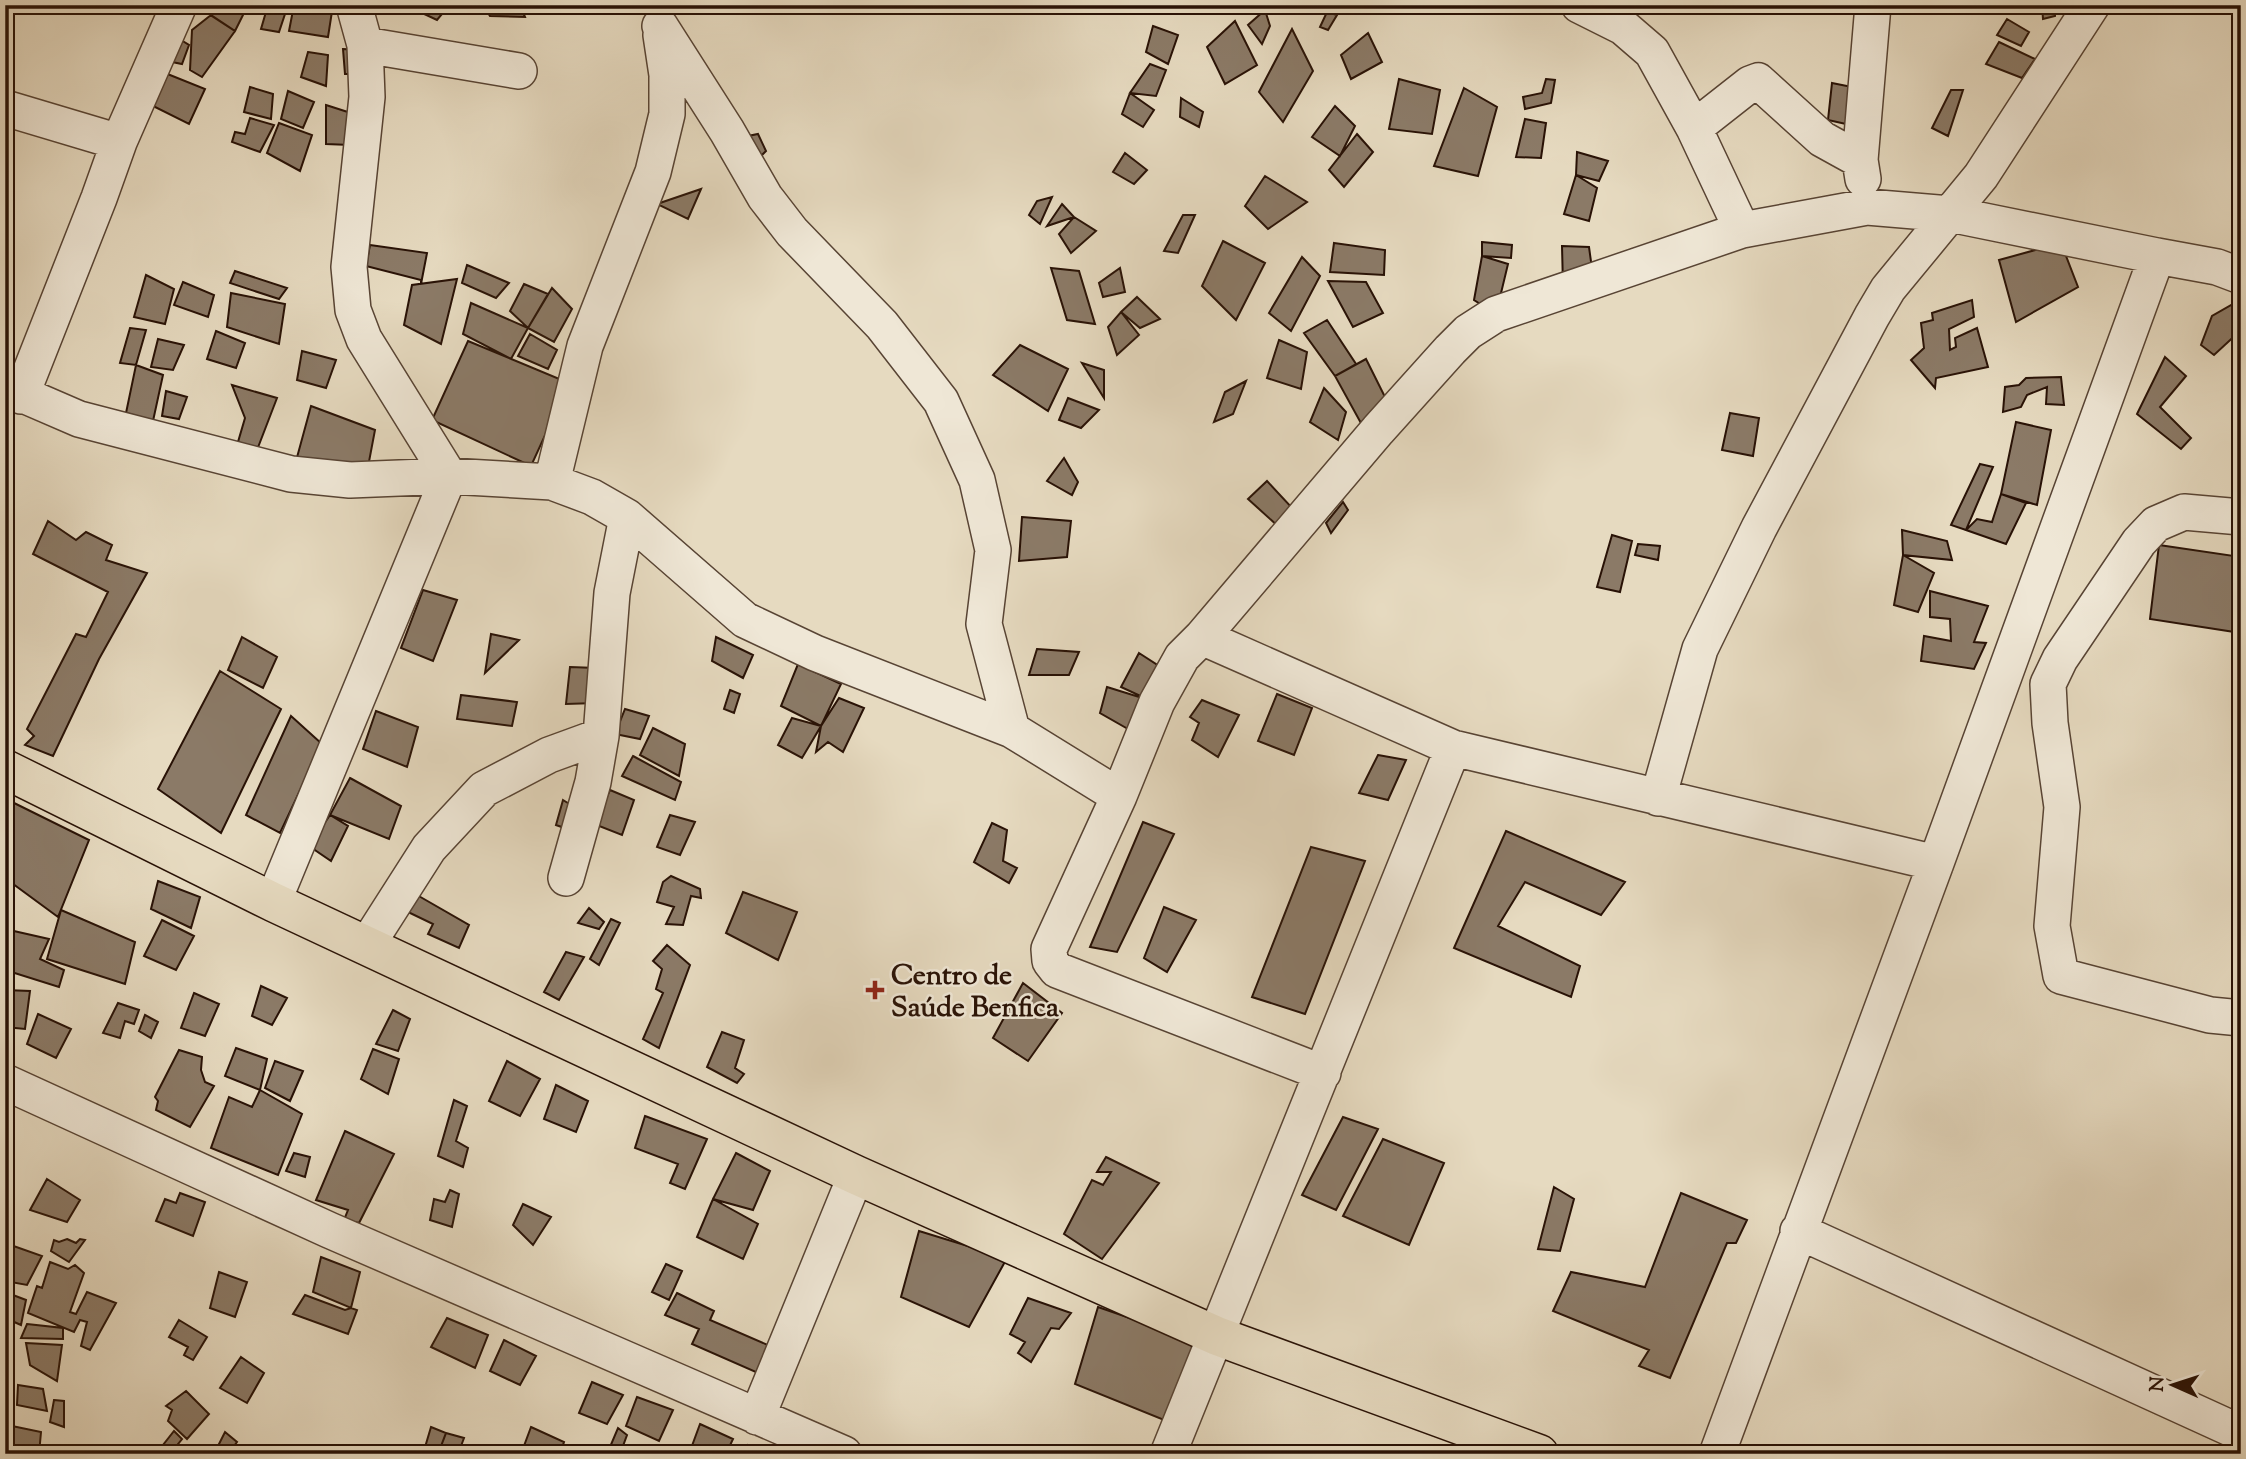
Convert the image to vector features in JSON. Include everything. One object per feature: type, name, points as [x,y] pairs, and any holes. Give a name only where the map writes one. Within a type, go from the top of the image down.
[{"type":"main road","points":[[5,768],[273,902],[856,1175],[1217,1336],[1539,1454]]},
{"type":"street","points":[[179,5],[13,391],[79,419],[291,474],[350,480],[449,475],[552,482],[593,497],[627,517],[745,620],[815,653],[1012,730],[1119,796]]},
{"type":"street","points":[[354,5],[365,45],[367,97],[349,267],[353,310],[364,339],[449,475]]},
{"type":"street","points":[[1579,5],[1629,16],[1694,128],[1742,230]]},
{"type":"street","points":[[1867,207],[1860,160],[1873,5]]},
{"type":"street","points":[[1658,798],[1700,649],[1741,564],[1872,316],[1888,289],[1981,176],[2092,5]]},
{"type":"street","points":[[552,482],[585,346],[653,172],[667,114],[667,75],[660,16]]},
{"type":"street","points":[[660,16],[765,197],[792,232],[882,325],[941,401],[977,480],[993,550],[984,624],[1012,730]]},
{"type":"street","points":[[365,45],[519,71]]},
{"type":"street","points":[[1694,128],[1750,84],[1758,81],[1822,139],[1860,160]]},
{"type":"street","points":[[5,108],[119,142]]},
{"type":"street","points":[[1323,1073],[1057,970],[1050,961],[1049,949],[1119,796],[1157,702],[1182,657],[1378,430],[1468,332],[1496,314],[1742,230],[1867,207],[1950,214],[2217,267],[2241,276]]},
{"type":"street","points":[[1717,1454],[2157,256]]},
{"type":"street","points":[[273,902],[449,475]]},
{"type":"street","points":[[2241,517],[2183,512],[2156,524],[2139,542],[2060,659],[2048,684],[2050,723],[2062,807],[2052,926],[2061,976],[2210,1015],[2241,1018]]},
{"type":"street","points":[[566,878],[593,782],[601,736],[612,593],[627,517]]},
{"type":"street","points":[[1202,637],[1453,748],[1936,863]]},
{"type":"street","points":[[367,945],[429,848],[484,789],[549,755],[601,736]]},
{"type":"street","points":[[1168,1454],[1453,748]]},
{"type":"street","points":[[5,1082],[329,1230],[844,1454]]},
{"type":"street","points":[[757,1417],[856,1175]]},
{"type":"street","points":[[1798,1231],[2241,1433]]},
{"type":"building","points":[[195,5],[248,5],[235,31]]},
{"type":"building","points":[[268,5],[288,5],[279,32],[261,29]]},
{"type":"building","points":[[294,5],[333,5],[328,37],[289,31]]},
{"type":"building","points":[[405,5],[443,5],[447,8],[437,20]]},
{"type":"building","points":[[483,5],[520,5],[525,17],[490,16]]},
{"type":"building","points":[[2042,5],[2055,5],[2055,16],[2043,19]]},
{"type":"building","points":[[1265,10],[1270,26],[1262,44],[1248,25]]},
{"type":"building","points":[[1327,12],[1337,15],[1328,30],[1320,27]]},
{"type":"building","points":[[211,15],[235,31],[202,77],[190,70],[192,30]]},
{"type":"building","points":[[2007,19],[2029,32],[2021,46],[1997,35]]},
{"type":"building","points":[[1235,21],[1257,65],[1225,84],[1207,47]]},
{"type":"building","points":[[1153,26],[1178,35],[1168,64],[1146,52]]},
{"type":"building","points":[[1292,29],[1313,71],[1283,122],[1259,92]]},
{"type":"building","points":[[1368,33],[1382,62],[1351,79],[1341,55]]},
{"type":"building","points":[[181,40],[189,45],[182,64],[172,62]]},
{"type":"building","points":[[1999,42],[2035,59],[2022,78],[1986,64]]},
{"type":"building","points":[[343,49],[360,50],[362,74],[345,74]]},
{"type":"building","points":[[308,52],[328,55],[326,86],[301,77]]},
{"type":"building","points":[[1150,64],[1166,70],[1156,96],[1130,93]]},
{"type":"building","points":[[165,73],[205,89],[189,124],[153,106]]},
{"type":"building","points":[[1399,79],[1440,90],[1432,134],[1389,129]]},
{"type":"building","points":[[1546,79],[1555,80],[1551,103],[1525,109],[1523,97],[1542,93]]},
{"type":"building","points":[[1832,83],[1862,89],[1855,126],[1828,120]]},
{"type":"building","points":[[250,87],[273,94],[271,119],[244,112]]},
{"type":"building","points":[[1464,88],[1497,107],[1478,176],[1434,166]]},
{"type":"building","points":[[1951,90],[1963,90],[1948,136],[1932,128]]},
{"type":"building","points":[[288,91],[314,102],[303,128],[281,119]]},
{"type":"building","points":[[1130,93],[1154,110],[1143,127],[1122,114]]},
{"type":"building","points":[[1181,98],[1203,112],[1199,127],[1180,117]]},
{"type":"building","points":[[326,105],[354,114],[350,145],[326,144]]},
{"type":"building","points":[[1335,106],[1355,126],[1340,156],[1312,137]]},
{"type":"building","points":[[250,118],[274,125],[260,152],[232,142],[235,132],[245,134]]},
{"type":"building","points":[[1525,119],[1546,123],[1541,158],[1516,157]]},
{"type":"building","points":[[279,123],[312,135],[300,171],[267,153]]},
{"type":"building","points":[[758,134],[766,151],[758,159],[743,137]]},
{"type":"building","points":[[1357,134],[1373,152],[1344,187],[1329,170]]},
{"type":"building","points":[[1577,152],[1608,161],[1599,181],[1576,175]]},
{"type":"building","points":[[1125,153],[1147,170],[1134,184],[1113,172]]},
{"type":"building","points":[[1576,175],[1597,188],[1589,221],[1564,214]]},
{"type":"building","points":[[1265,176],[1307,202],[1268,229],[1245,206]]},
{"type":"building","points":[[701,189],[688,219],[657,204]]},
{"type":"building","points":[[1052,197],[1040,224],[1029,215],[1037,201]]},
{"type":"building","points":[[1062,204],[1074,217],[1047,226]]},
{"type":"building","points":[[1183,215],[1195,215],[1178,253],[1164,251]]},
{"type":"building","points":[[1074,217],[1096,231],[1071,253],[1059,234]]},
{"type":"building","points":[[1223,241],[1265,263],[1236,320],[1202,286]]},
{"type":"building","points":[[1482,242],[1512,245],[1511,258],[1482,256]]},
{"type":"building","points":[[1334,243],[1385,250],[1384,275],[1330,272]]},
{"type":"building","points":[[2061,243],[2078,287],[2016,322],[1999,260]]},
{"type":"building","points":[[370,245],[427,253],[421,284],[421,280],[366,266]]},
{"type":"building","points":[[1562,246],[1589,247],[1593,276],[1563,286]]},
{"type":"building","points":[[1482,256],[1508,264],[1496,314],[1474,300]]},
{"type":"building","points":[[1302,257],[1320,276],[1291,331],[1269,313]]},
{"type":"building","points":[[467,265],[509,283],[496,298],[462,283]]},
{"type":"building","points":[[1051,268],[1079,271],[1095,324],[1067,320]]},
{"type":"building","points":[[1120,268],[1125,292],[1103,297],[1099,283]]},
{"type":"building","points":[[235,271],[287,288],[279,299],[230,283]]},
{"type":"building","points":[[146,275],[174,289],[165,324],[134,317]]},
{"type":"building","points":[[457,279],[441,344],[404,325],[412,285]]},
{"type":"building","points":[[1328,281],[1366,282],[1383,313],[1353,327]]},
{"type":"building","points":[[183,282],[214,295],[208,317],[174,305]]},
{"type":"building","points":[[524,284],[548,294],[528,328],[510,311]]},
{"type":"building","points":[[552,288],[572,309],[554,342],[528,328]]},
{"type":"building","points":[[231,293],[285,304],[279,344],[227,327]]},
{"type":"building","points":[[1137,297],[1160,319],[1140,328],[1121,312]]},
{"type":"building","points":[[1972,300],[1974,317],[1949,329],[1950,350],[1956,347],[1955,338],[1977,328],[1988,367],[1936,378],[1935,388],[1911,360],[1924,348],[1921,323],[1933,320],[1932,313]]},
{"type":"building","points":[[471,303],[528,328],[511,359],[463,334]]},
{"type":"building","points":[[2233,304],[2241,310],[2241,330],[2214,355],[2201,345],[2212,316]]},
{"type":"building","points":[[1121,312],[1139,335],[1117,355],[1108,327]]},
{"type":"building","points":[[1327,320],[1356,364],[1335,376],[1304,333]]},
{"type":"building","points":[[130,328],[146,330],[136,365],[120,363]]},
{"type":"building","points":[[216,331],[245,343],[236,368],[207,359]]},
{"type":"building","points":[[530,334],[557,350],[548,369],[518,356]]},
{"type":"building","points":[[158,339],[184,345],[173,370],[151,367]]},
{"type":"building","points":[[1279,340],[1307,352],[1301,389],[1267,378]]},
{"type":"building","points":[[468,341],[569,383],[531,466],[432,420]]},
{"type":"building","points":[[1020,345],[1068,369],[1048,411],[993,375]]},
{"type":"building","points":[[302,351],[336,360],[326,388],[297,380]]},
{"type":"building","points":[[2165,357],[2186,376],[2160,407],[2191,438],[2181,449],[2137,414]]},
{"type":"building","points":[[1366,359],[1388,403],[1362,425],[1335,376]]},
{"type":"building","points":[[1082,363],[1104,370],[1104,398]]},
{"type":"building","points":[[136,365],[163,375],[153,421],[126,413]]},
{"type":"building","points":[[2061,377],[2064,405],[2046,404],[2047,387],[2027,395],[2021,407],[2003,412],[2005,387],[2019,385],[2026,378]]},
{"type":"building","points":[[1246,381],[1233,414],[1214,422],[1225,392]]},
{"type":"building","points":[[232,385],[277,398],[257,450],[238,442],[245,418]]},
{"type":"building","points":[[1324,388],[1346,412],[1338,440],[1310,422]]},
{"type":"building","points":[[166,391],[187,397],[179,419],[162,416]]},
{"type":"building","points":[[1068,398],[1099,410],[1081,428],[1059,420]]},
{"type":"building","points":[[311,406],[375,430],[368,467],[296,461]]},
{"type":"building","points":[[1730,413],[1759,418],[1753,456],[1722,450]]},
{"type":"building","points":[[2016,422],[2051,430],[2037,505],[2001,494]]},
{"type":"building","points":[[1064,458],[1078,482],[1072,495],[1047,481]]},
{"type":"building","points":[[1980,464],[1993,467],[1966,530],[1951,525]]},
{"type":"building","points":[[1267,481],[1294,510],[1280,528],[1248,499]]},
{"type":"building","points":[[2001,494],[2026,503],[2006,544],[1966,530],[1977,519],[1992,522]]},
{"type":"building","points":[[1343,502],[1348,510],[1331,533],[1326,523]]},
{"type":"building","points":[[1022,517],[1071,521],[1067,557],[1019,561]]},
{"type":"building","points":[[48,521],[76,540],[86,532],[112,545],[106,560],[147,573],[99,659],[53,756],[25,745],[34,736],[27,729],[76,634],[86,637],[108,592],[33,554]]},
{"type":"building","points":[[1902,530],[1947,541],[1952,560],[1903,555]]},
{"type":"building","points":[[1612,535],[1632,541],[1620,592],[1597,587]]},
{"type":"building","points":[[1638,544],[1660,546],[1658,560],[1635,555]]},
{"type":"building","points":[[2159,545],[2241,557],[2241,633],[2150,619]]},
{"type":"building","points":[[1903,555],[1934,573],[1918,612],[1894,605]]},
{"type":"building","points":[[423,590],[457,600],[433,661],[401,648]]},
{"type":"building","points":[[1930,591],[1988,606],[1974,642],[1986,643],[1974,669],[1921,661],[1924,636],[1951,641],[1950,619],[1930,617]]},
{"type":"building","points":[[491,634],[519,640],[485,673]]},
{"type":"building","points":[[242,637],[277,657],[263,688],[228,670]]},
{"type":"building","points":[[716,637],[753,655],[743,678],[712,661]]},
{"type":"building","points":[[1037,649],[1079,652],[1069,675],[1029,675]]},
{"type":"building","points":[[1139,653],[1162,668],[1149,700],[1121,687]]},
{"type":"building","points":[[798,664],[841,684],[821,726],[781,706]]},
{"type":"building","points":[[570,667],[596,668],[596,703],[566,704]]},
{"type":"building","points":[[220,671],[281,709],[221,833],[158,789]]},
{"type":"building","points":[[1107,687],[1149,700],[1128,729],[1100,713]]},
{"type":"building","points":[[730,690],[740,694],[734,713],[724,709]]},
{"type":"building","points":[[1277,694],[1312,708],[1294,755],[1258,741]]},
{"type":"building","points":[[461,695],[517,702],[512,726],[457,719]]},
{"type":"building","points":[[839,698],[864,708],[843,752],[828,742],[816,752],[821,726]]},
{"type":"building","points":[[1202,700],[1239,715],[1218,757],[1192,740],[1199,723],[1190,717]]},
{"type":"building","points":[[625,709],[649,716],[640,739],[615,734]]},
{"type":"building","points":[[376,711],[418,727],[407,767],[363,749]]},
{"type":"building","points":[[291,716],[322,744],[280,833],[246,815]]},
{"type":"building","points":[[792,718],[821,726],[802,758],[778,745]]},
{"type":"building","points":[[653,728],[685,744],[679,776],[640,755]]},
{"type":"building","points":[[1378,755],[1406,760],[1388,800],[1359,793]]},
{"type":"building","points":[[633,756],[681,782],[675,800],[622,776]]},
{"type":"building","points":[[350,778],[401,806],[389,839],[330,815]]},
{"type":"building","points":[[610,790],[634,800],[622,835],[594,824]]},
{"type":"building","points":[[6,799],[89,840],[58,917],[5,878]]},
{"type":"building","points":[[563,800],[579,810],[579,833],[556,825]]},
{"type":"building","points":[[330,815],[348,826],[331,861],[309,846]]},
{"type":"building","points":[[670,815],[695,822],[680,855],[657,847]]},
{"type":"building","points":[[1143,822],[1174,834],[1117,952],[1090,947]]},
{"type":"building","points":[[992,823],[1007,830],[1003,861],[1017,868],[1009,883],[974,862]]},
{"type":"building","points":[[1506,831],[1625,882],[1601,915],[1525,882],[1498,926],[1580,966],[1571,997],[1454,948]]},
{"type":"building","points":[[1311,847],[1365,861],[1305,1014],[1252,997]]},
{"type":"building","points":[[671,876],[700,889],[701,898],[691,896],[683,925],[666,924],[674,907],[657,902],[663,882]]},
{"type":"building","points":[[158,881],[200,897],[191,928],[151,909]]},
{"type":"building","points":[[743,892],[797,912],[778,960],[726,933]]},
{"type":"building","points":[[417,895],[469,925],[459,948],[428,934],[433,924],[408,912]]},
{"type":"building","points":[[1164,907],[1196,920],[1167,972],[1144,958]]},
{"type":"building","points":[[589,908],[604,922],[599,929],[578,923]]},
{"type":"building","points":[[61,910],[135,942],[125,984],[47,959]]},
{"type":"building","points":[[611,919],[620,923],[599,965],[590,959]]},
{"type":"building","points":[[162,920],[194,936],[176,970],[144,956]]},
{"type":"building","points":[[5,929],[49,939],[40,959],[64,970],[59,987],[5,970]]},
{"type":"building","points":[[667,945],[690,965],[659,1048],[643,1039],[663,993],[656,989],[662,969],[653,961]]},
{"type":"building","points":[[566,952],[584,957],[559,1000],[544,992]]},
{"type":"building","points":[[1023,983],[1062,1013],[1028,1061],[993,1038]]},
{"type":"building","points":[[261,986],[287,998],[272,1025],[252,1016]]},
{"type":"building","points":[[5,990],[30,991],[25,1029],[5,1027]]},
{"type":"building","points":[[194,993],[219,1004],[205,1036],[181,1028]]},
{"type":"building","points":[[118,1003],[139,1010],[134,1024],[125,1021],[120,1038],[103,1033]]},
{"type":"building","points":[[393,1010],[410,1019],[398,1051],[376,1044]]},
{"type":"building","points":[[38,1014],[71,1029],[56,1058],[27,1044]]},
{"type":"building","points":[[145,1015],[158,1022],[151,1038],[139,1031]]},
{"type":"building","points":[[722,1032],[744,1040],[735,1068],[744,1074],[737,1083],[707,1067]]},
{"type":"building","points":[[236,1048],[267,1059],[260,1090],[225,1076]]},
{"type":"building","points":[[373,1049],[399,1059],[388,1094],[361,1079]]},
{"type":"building","points":[[179,1050],[202,1057],[201,1070],[205,1082],[214,1086],[190,1127],[156,1110],[158,1101],[155,1097]]},
{"type":"building","points":[[275,1061],[303,1071],[290,1101],[265,1088]]},
{"type":"building","points":[[507,1061],[540,1079],[520,1116],[489,1101]]},
{"type":"building","points":[[556,1085],[588,1101],[576,1132],[544,1119]]},
{"type":"building","points":[[260,1090],[302,1114],[278,1175],[211,1148],[229,1097],[252,1107]]},
{"type":"building","points":[[454,1100],[467,1106],[456,1141],[468,1148],[463,1167],[438,1156]]},
{"type":"building","points":[[645,1116],[707,1139],[685,1189],[670,1183],[678,1164],[635,1148]]},
{"type":"building","points":[[1343,1117],[1378,1129],[1336,1210],[1302,1195]]},
{"type":"building","points":[[345,1131],[394,1154],[359,1223],[344,1220],[348,1210],[316,1200]]},
{"type":"building","points":[[1383,1139],[1444,1163],[1409,1245],[1343,1216]]},
{"type":"building","points":[[294,1153],[310,1157],[305,1177],[286,1171]]},
{"type":"building","points":[[736,1153],[770,1171],[753,1210],[713,1199]]},
{"type":"building","points":[[1106,1157],[1159,1183],[1102,1259],[1064,1234],[1092,1180],[1103,1185],[1111,1172],[1097,1172]]},
{"type":"building","points":[[47,1179],[80,1200],[67,1222],[30,1210]]},
{"type":"building","points":[[1554,1187],[1574,1199],[1560,1251],[1538,1249]]},
{"type":"building","points":[[450,1190],[459,1194],[452,1227],[430,1220],[434,1199],[445,1202]]},
{"type":"building","points":[[5,1193],[13,1197],[5,1218]]},
{"type":"building","points":[[180,1193],[205,1202],[193,1236],[156,1221],[165,1199],[176,1203]]},
{"type":"building","points":[[1681,1193],[1747,1220],[1736,1243],[1727,1243],[1670,1378],[1639,1366],[1649,1350],[1553,1311],[1571,1272],[1645,1287]]},
{"type":"building","points":[[713,1199],[758,1224],[743,1259],[697,1237]]},
{"type":"building","points":[[523,1204],[551,1217],[533,1245],[513,1225]]},
{"type":"building","points":[[919,1231],[1007,1258],[969,1327],[901,1297]]},
{"type":"building","points":[[67,1239],[76,1243],[80,1239],[85,1240],[69,1262],[51,1251],[54,1240],[59,1242]]},
{"type":"building","points":[[5,1243],[42,1256],[27,1285],[5,1281]]},
{"type":"building","points":[[321,1257],[360,1272],[351,1308],[313,1292]]},
{"type":"building","points":[[50,1262],[68,1269],[75,1265],[84,1273],[70,1312],[76,1314],[87,1292],[116,1303],[90,1350],[81,1346],[87,1322],[80,1320],[74,1332],[28,1313],[37,1286],[42,1288]]},
{"type":"building","points":[[666,1264],[682,1271],[669,1300],[652,1292]]},
{"type":"building","points":[[219,1272],[247,1282],[235,1317],[210,1308]]},
{"type":"building","points":[[5,1292],[26,1300],[21,1325],[5,1318]]},
{"type":"building","points":[[677,1293],[714,1311],[710,1320],[770,1346],[758,1373],[692,1344],[699,1329],[665,1315]]},
{"type":"building","points":[[305,1295],[345,1310],[357,1310],[348,1334],[293,1314]]},
{"type":"building","points":[[1028,1298],[1071,1313],[1059,1329],[1051,1328],[1031,1362],[1018,1353],[1025,1342],[1010,1334]]},
{"type":"building","points":[[1098,1307],[1205,1344],[1169,1422],[1075,1384]]},
{"type":"building","points":[[447,1318],[488,1335],[475,1368],[431,1347]]},
{"type":"building","points":[[179,1320],[207,1337],[193,1360],[184,1355],[188,1347],[169,1337]]},
{"type":"building","points":[[27,1324],[63,1328],[63,1339],[21,1338]]},
{"type":"building","points":[[5,1337],[10,1338],[12,1359],[5,1359]]},
{"type":"building","points":[[504,1340],[536,1356],[520,1385],[490,1371]]},
{"type":"building","points":[[26,1343],[62,1345],[57,1381],[30,1365]]},
{"type":"building","points":[[241,1357],[264,1373],[247,1403],[220,1388]]},
{"type":"building","points":[[592,1382],[623,1395],[607,1424],[579,1413]]},
{"type":"building","points":[[18,1385],[43,1389],[47,1411],[17,1405]]},
{"type":"building","points":[[186,1391],[209,1414],[187,1439],[168,1421],[172,1410],[166,1406]]},
{"type":"building","points":[[637,1397],[673,1410],[659,1441],[626,1426]]},
{"type":"building","points":[[54,1400],[64,1401],[64,1427],[50,1422]]},
{"type":"building","points":[[700,1424],[733,1439],[726,1454],[689,1454]]},
{"type":"building","points":[[12,1426],[41,1432],[39,1454],[8,1454]]},
{"type":"building","points":[[431,1427],[446,1433],[438,1454],[423,1454]]},
{"type":"building","points":[[531,1427],[564,1442],[560,1454],[521,1454]]},
{"type":"building","points":[[618,1428],[627,1435],[620,1454],[607,1454]]},
{"type":"building","points":[[174,1431],[182,1439],[170,1454],[149,1454],[156,1447],[159,1450]]},
{"type":"building","points":[[225,1432],[237,1442],[228,1454],[218,1446]]},
{"type":"building","points":[[446,1433],[464,1438],[458,1454],[438,1454]]},
{"type":"building","points":[[748,1445],[766,1454],[743,1454]]},
{"type":"place","name":"Centro de Saúde Benfica","points":[[875,990]]}]
